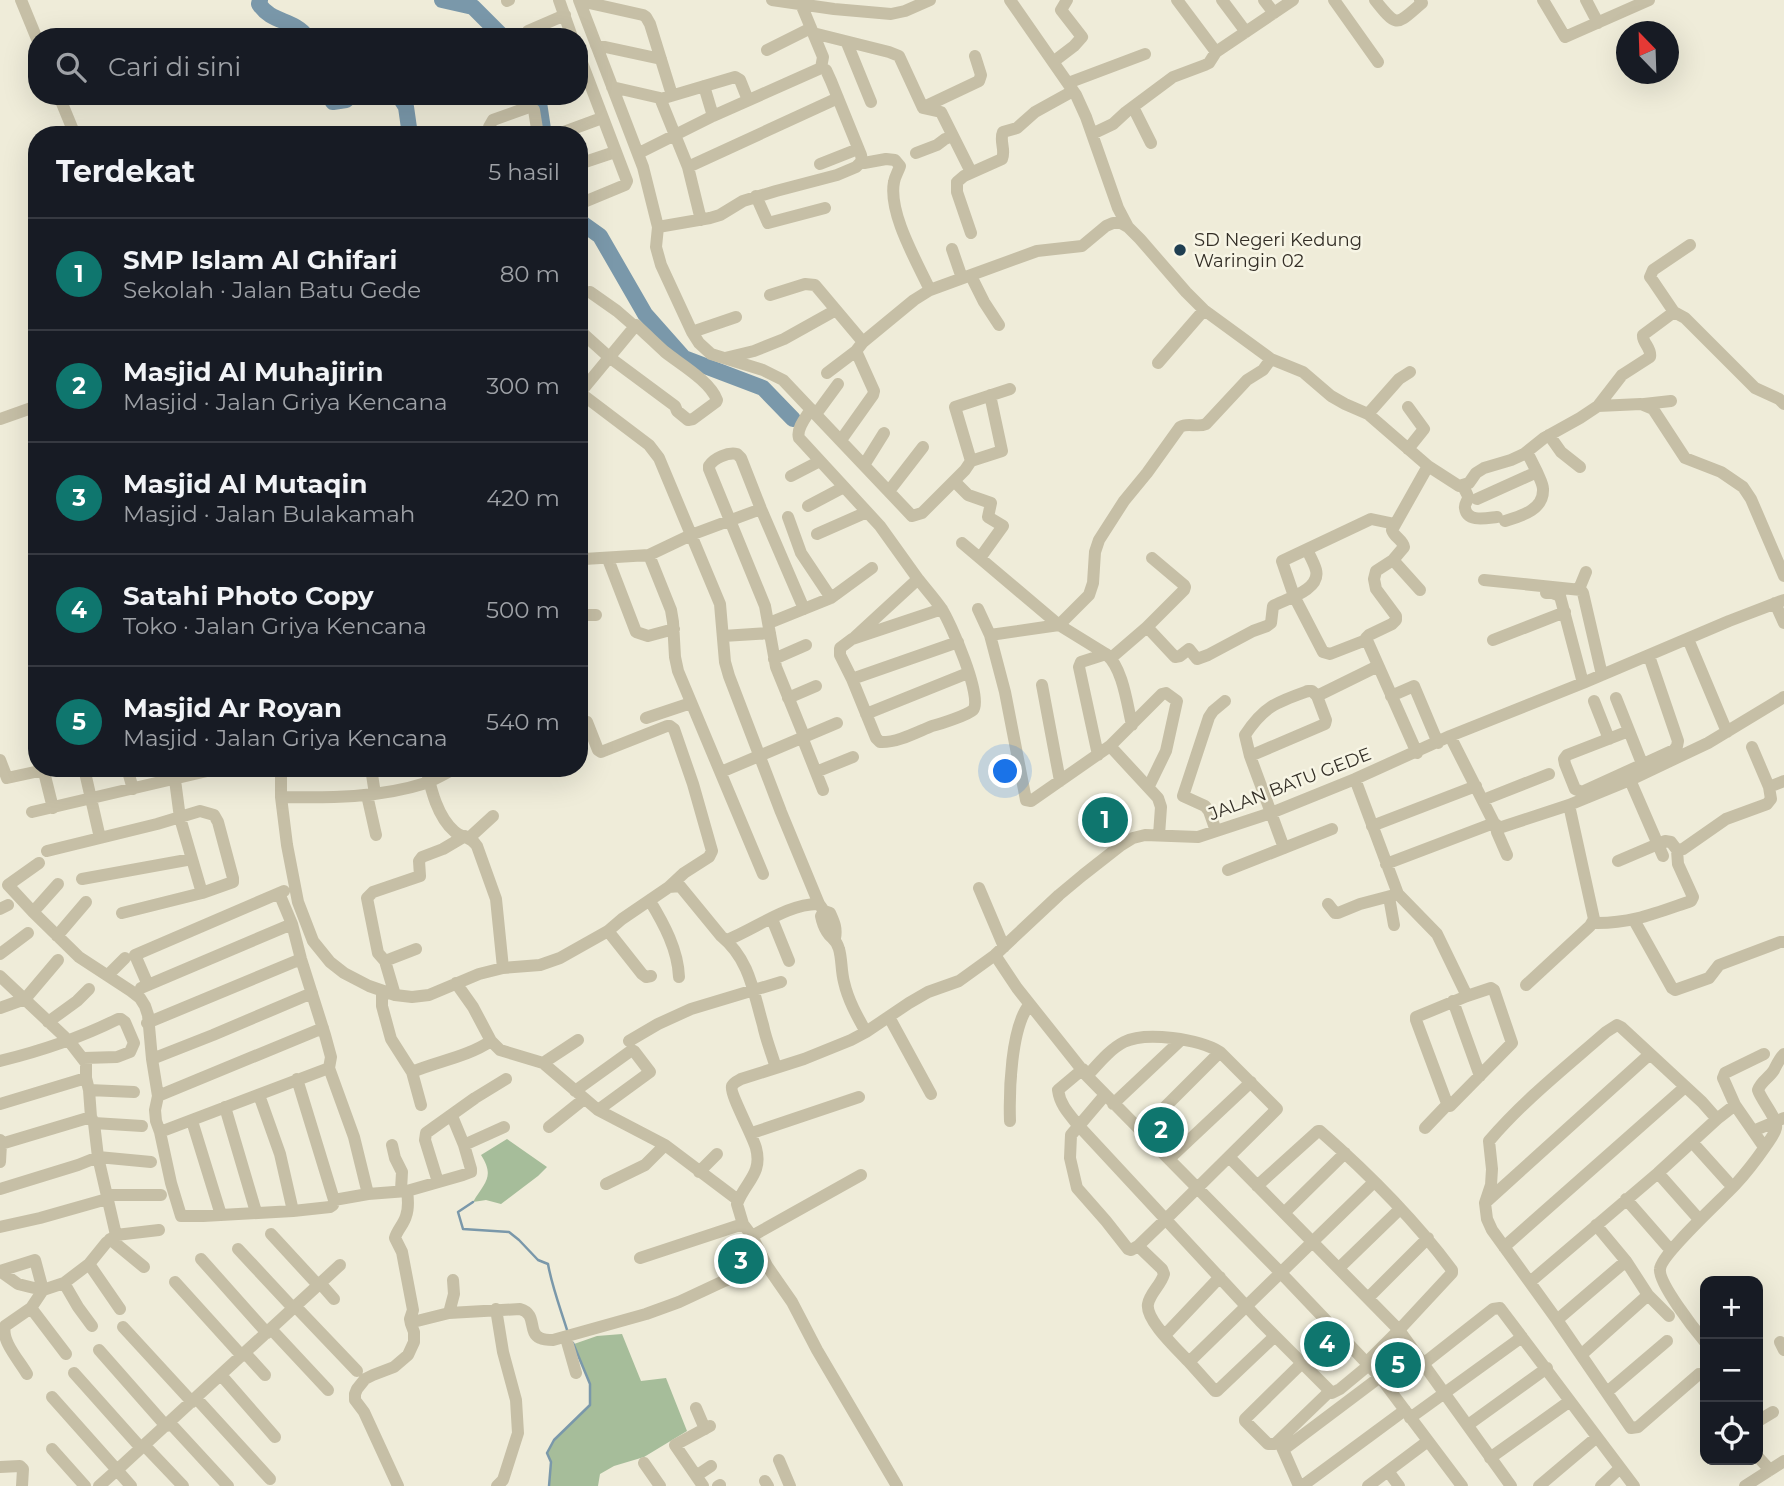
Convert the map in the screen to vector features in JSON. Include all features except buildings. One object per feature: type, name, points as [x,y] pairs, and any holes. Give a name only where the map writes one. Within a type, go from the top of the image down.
[{"type":"street","points":[[21,0],[32,28]]},
{"type":"street","points":[[559,0],[569,28]]},
{"type":"street","points":[[772,0],[832,5],[880,14],[898,13],[913,4],[930,0]]},
{"type":"street","points":[[874,0],[880,14]]},
{"type":"street","points":[[1053,62],[1082,37],[1060,10],[1067,0]]},
{"type":"street","points":[[1177,0],[1216,52]]},
{"type":"street","points":[[1222,0],[1246,32]]},
{"type":"street","points":[[1264,0],[1274,13]]},
{"type":"street","points":[[1092,134],[1113,124],[1173,78],[1205,65],[1216,52],[1293,0]]},
{"type":"street","points":[[1334,0],[1378,62]]},
{"type":"street","points":[[1375,0],[1395,22],[1407,17],[1423,1]]},
{"type":"street","points":[[1543,0],[1565,37],[1598,23],[1628,4],[1649,0]]},
{"type":"street","points":[[1586,0],[1598,23]]},
{"type":"street","points":[[580,1],[639,153],[657,227],[656,247],[661,265],[692,332],[705,350],[723,359],[778,376],[909,515],[915,517],[922,513],[971,461],[1002,451],[990,396]]},
{"type":"street","points":[[580,1],[643,15],[650,24],[660,59],[675,136],[688,167],[701,220]]},
{"type":"street","points":[[1012,1],[1071,87],[1128,227],[1186,292],[1204,310],[1271,359],[1303,372],[1331,396],[1368,414],[1428,466],[1456,485],[1469,483],[1476,473],[1485,468],[1527,452],[1549,435],[1598,406],[1622,375],[1650,357],[1643,336],[1674,312]]},
{"type":"street","points":[[792,2],[812,31],[823,57],[821,68]]},
{"type":"street","points":[[535,28],[565,15]]},
{"type":"street","points":[[767,50],[812,31],[847,43],[894,53],[899,56],[923,108]]},
{"type":"street","points":[[847,43],[871,102]]},
{"type":"street","points":[[596,46],[660,59]]},
{"type":"street","points":[[971,233],[956,184],[971,172],[1002,159],[1003,132],[1017,128],[1071,87],[1145,54]]},
{"type":"street","points":[[923,108],[979,81],[981,75],[975,56]]},
{"type":"street","points":[[821,68],[828,73],[864,163],[891,159],[899,164],[893,188],[897,211],[906,240],[930,290]]},
{"type":"street","points":[[639,153],[713,116],[821,68]]},
{"type":"street","points":[[612,87],[666,97],[737,77],[748,100]]},
{"type":"street","points":[[704,86],[713,116]]},
{"type":"street","points":[[588,92],[602,118],[627,183]]},
{"type":"street","points":[[688,167],[838,98]]},
{"type":"street","points":[[63,105],[71,126]]},
{"type":"street","points":[[490,126],[493,120],[529,107],[534,110],[537,126]]},
{"type":"street","points":[[1133,107],[1151,143]]},
{"type":"street","points":[[923,108],[940,110],[971,172]]},
{"type":"street","points":[[580,126],[602,118]]},
{"type":"street","points":[[916,153],[953,136]]},
{"type":"street","points":[[588,161],[615,152]]},
{"type":"street","points":[[820,164],[860,155]]},
{"type":"street","points":[[657,227],[720,215],[756,196],[837,175],[856,167],[860,155]]},
{"type":"street","points":[[588,200],[627,183],[649,188]]},
{"type":"street","points":[[756,196],[768,223],[825,208]]},
{"type":"street","points":[[827,373],[914,300],[930,290],[1037,251],[1082,246],[1113,223],[1128,227]]},
{"type":"street","points":[[1690,245],[1651,273],[1650,277],[1674,312],[1685,318],[1755,388],[1784,404]]},
{"type":"street","points":[[952,249],[967,277],[999,324]]},
{"type":"street","points":[[770,295],[812,284],[836,310],[859,346],[874,391],[841,440]]},
{"type":"street","points":[[588,338],[675,406],[688,420],[717,400],[697,376],[636,325],[590,292]]},
{"type":"street","points":[[723,359],[784,339],[836,310]]},
{"type":"street","points":[[1158,362],[1204,310]]},
{"type":"street","points":[[692,332],[736,317]]},
{"type":"street","points":[[588,383],[636,325]]},
{"type":"street","points":[[989,635],[1059,625],[1089,595],[1093,583],[1094,552],[1099,540],[1124,501],[1180,427],[1206,424],[1247,380],[1263,370],[1271,359]]},
{"type":"street","points":[[1368,414],[1399,379],[1410,372]]},
{"type":"street","points":[[838,384],[811,413],[797,434],[867,512],[942,609],[958,642],[975,702],[971,712],[884,743],[876,738],[839,652],[842,645],[918,579]]},
{"type":"street","points":[[971,461],[956,407],[1010,389]]},
{"type":"street","points":[[588,399],[649,445],[666,472],[720,604],[725,662],[729,676],[821,907]]},
{"type":"street","points":[[1598,406],[1671,401]]},
{"type":"street","points":[[1644,404],[1653,409],[1685,458],[1721,472],[1743,487],[1751,499],[1784,576]]},
{"type":"street","points":[[1408,407],[1424,429],[1408,449]]},
{"type":"street","points":[[0,419],[28,409]]},
{"type":"street","points":[[864,465],[884,433]]},
{"type":"street","points":[[1549,435],[1565,456],[1580,467]]},
{"type":"street","points":[[889,491],[923,447]]},
{"type":"street","points":[[1462,486],[1468,495],[1465,507],[1469,516],[1478,519],[1501,519],[1523,515],[1536,507],[1541,500],[1543,488],[1527,452]]},
{"type":"street","points":[[804,609],[739,456],[731,453],[713,460],[709,469],[765,606],[774,659],[823,790]]},
{"type":"street","points":[[791,476],[820,461]]},
{"type":"street","points":[[1395,524],[1371,519],[1282,561],[1294,596],[1322,652],[1330,654],[1366,640],[1369,635],[1396,620],[1396,616],[1376,589],[1374,579],[1376,571],[1393,560],[1404,545],[1392,531],[1428,466]]},
{"type":"street","points":[[1477,499],[1537,472]]},
{"type":"street","points":[[954,481],[968,495],[991,503],[988,517],[1003,526],[980,558]]},
{"type":"street","points":[[808,506],[844,487]]},
{"type":"street","points":[[588,559],[649,555],[691,535],[761,509]]},
{"type":"street","points":[[817,534],[867,512]]},
{"type":"street","points":[[788,517],[802,554],[831,598]]},
{"type":"street","points":[[962,543],[1059,625],[1109,656],[1120,677],[1132,725]]},
{"type":"street","points":[[1147,627],[1175,657],[1189,649],[1194,656],[1201,659],[1267,626],[1273,606],[1311,587],[1317,573],[1307,550]]},
{"type":"street","points":[[649,555],[671,610],[675,657],[691,703],[763,874]]},
{"type":"street","points":[[1098,755],[1079,667],[1083,660],[1109,656],[1147,627],[1184,590],[1185,587],[1152,558]]},
{"type":"street","points":[[608,559],[636,632],[648,636],[674,629]]},
{"type":"street","points":[[1393,560],[1420,590]]},
{"type":"street","points":[[723,636],[769,628],[831,598],[872,568]]},
{"type":"street","points":[[1579,589],[1586,572]]},
{"type":"street","points":[[1483,580],[1579,589],[1583,593],[1602,675]]},
{"type":"street","points":[[1529,593],[1560,596],[1583,683]]},
{"type":"street","points":[[1779,601],[1784,623]]},
{"type":"street","name":"JALAN BATU GEDE","points":[[738,1200],[757,1170],[758,1157],[752,1133],[733,1096],[732,1086],[741,1079],[824,1052],[866,1032],[928,992],[960,981],[1000,951],[1059,895],[1126,842],[1140,836],[1189,838],[1271,813],[1779,601]]},
{"type":"street","points":[[852,639],[942,609]]},
{"type":"street","points":[[978,609],[989,635],[1005,692],[1024,797],[1027,801],[1031,801],[1110,746],[1166,693],[1177,701],[1166,751],[1149,786]]},
{"type":"street","points":[[1493,640],[1565,612]]},
{"type":"street","points":[[588,615],[596,615]]},
{"type":"street","points":[[1688,639],[1727,732]]},
{"type":"street","points":[[1366,640],[1417,752]]},
{"type":"street","points":[[852,679],[958,642]]},
{"type":"street","points":[[774,659],[806,645]]},
{"type":"street","points":[[1629,731],[1565,757],[1564,764],[1575,789],[1582,792],[1643,766],[1674,750],[1678,744],[1649,656]]},
{"type":"street","points":[[1317,695],[1378,666]]},
{"type":"street","points":[[866,714],[968,673]]},
{"type":"street","points":[[1042,685],[1060,781]]},
{"type":"street","points":[[788,698],[816,686]]},
{"type":"street","points":[[1391,696],[1414,686],[1444,740],[1476,786],[1507,855]]},
{"type":"street","points":[[1250,756],[1325,724],[1317,695],[1308,691],[1274,704],[1265,710],[1245,734],[1250,756],[1284,848]]},
{"type":"street","points":[[1386,864],[1495,825],[1506,827],[1630,780],[1708,743],[1784,697]]},
{"type":"street","points":[[1616,698],[1643,766]]},
{"type":"street","points":[[1216,831],[1205,806],[1183,796],[1209,717],[1225,701]]},
{"type":"street","points":[[1594,701],[1609,739]]},
{"type":"street","points":[[646,719],[691,703]]},
{"type":"street","points":[[721,772],[837,723]]},
{"type":"street","points":[[281,777],[284,825],[295,887],[313,941],[344,973],[369,986],[395,995],[429,995],[479,974],[503,968],[540,965],[569,954],[608,931],[709,857],[712,851],[674,729],[667,726],[601,752],[588,725]]},
{"type":"street","points":[[1110,746],[1149,786],[1160,802],[1158,835]]},
{"type":"street","points":[[1677,850],[1683,849],[1731,817],[1767,804],[1771,799],[1769,787],[1752,747]]},
{"type":"street","points":[[816,772],[853,757]]},
{"type":"street","points":[[0,760],[7,778],[28,773]]},
{"type":"street","points":[[1483,800],[1549,774]]},
{"type":"street","points":[[45,777],[53,808]]},
{"type":"street","points":[[86,777],[100,838]]},
{"type":"street","points":[[130,777],[133,789]]},
{"type":"street","points":[[32,812],[133,789],[167,777]]},
{"type":"street","points":[[170,777],[202,893]]},
{"type":"street","points":[[371,777],[376,835]]},
{"type":"street","points":[[428,777],[444,818],[454,831],[475,842],[477,846],[496,899],[503,968]]},
{"type":"street","points":[[281,797],[371,795],[429,782],[439,777]]},
{"type":"street","points":[[1355,779],[1386,864],[1393,895],[1394,925]]},
{"type":"street","points":[[1630,780],[1660,850]]},
{"type":"street","points":[[1769,787],[1784,781]]},
{"type":"street","points":[[1372,826],[1476,786]]},
{"type":"street","points":[[1526,985],[1593,923],[1594,915],[1569,805]]},
{"type":"street","points":[[47,850],[202,811],[214,815],[232,883],[122,913]]},
{"type":"street","points":[[395,995],[385,961],[378,953],[367,898],[373,892],[420,876],[419,861],[422,857],[467,837],[493,816]]},
{"type":"street","points":[[1228,870],[1332,829]]},
{"type":"street","points":[[1593,923],[1634,920],[1692,899],[1678,864],[1677,850],[1669,841],[1665,841],[1660,850],[1618,861]]},
{"type":"street","points":[[82,879],[192,859]]},
{"type":"street","points":[[39,863],[8,885],[79,957],[141,998],[145,1006],[158,1096],[156,1121],[181,1216],[293,1211],[333,1205],[334,1200],[297,1080]]},
{"type":"street","points":[[33,912],[58,884]]},
{"type":"street","points":[[669,887],[678,886],[684,889],[727,940],[748,971],[776,1068]]},
{"type":"street","points":[[148,985],[135,955],[295,887]]},
{"type":"street","points":[[979,888],[1000,951],[1029,1005],[1109,1099],[1368,1363],[1462,1486]]},
{"type":"street","points":[[279,893],[292,924],[323,1028],[331,1057],[329,1068],[354,1137],[368,1194]]},
{"type":"street","points":[[1328,904],[1338,913],[1393,895]]},
{"type":"street","points":[[1393,895],[1437,934],[1466,996]]},
{"type":"street","points":[[650,901],[668,934],[676,955],[679,977]]},
{"type":"street","points":[[57,936],[86,902]]},
{"type":"street","points":[[727,940],[804,906],[821,907],[830,913],[837,930],[835,938],[844,984],[866,1032]]},
{"type":"street","points":[[772,919],[789,961]]},
{"type":"street","points":[[1634,920],[1675,990],[1709,978],[1719,965],[1784,942]]},
{"type":"street","points":[[131,991],[292,924]]},
{"type":"street","points":[[608,931],[644,976],[651,976]]},
{"type":"street","points":[[0,954],[28,933]]},
{"type":"street","points":[[385,961],[416,948]]},
{"type":"street","points":[[108,975],[125,958]]},
{"type":"street","points":[[148,1023],[301,959]]},
{"type":"street","points":[[0,1008],[25,999],[58,960]]},
{"type":"street","points":[[0,976],[69,1041],[86,1062],[92,1120],[113,1237],[144,1267]]},
{"type":"street","points":[[629,1041],[683,1012],[781,982]]},
{"type":"street","points":[[456,983],[473,1007],[491,1041],[500,1050],[543,1063],[598,1110],[665,1145],[738,1200],[743,1224],[792,1302],[897,1486]]},
{"type":"street","points":[[1425,1129],[1511,1045],[1494,990],[1491,988],[1419,1014],[1416,1018],[1447,1105]]},
{"type":"street","points":[[48,1022],[89,989]]},
{"type":"street","points":[[382,991],[391,1040],[412,1072],[421,1105]]},
{"type":"street","points":[[152,1059],[312,993]]},
{"type":"street","points":[[1453,1001],[1480,1076]]},
{"type":"street","points":[[1010,1121],[1010,1084],[1019,1022],[1029,1005]]},
{"type":"street","points":[[889,1017],[931,1094]]},
{"type":"street","points":[[0,1061],[39,1052],[121,1018],[125,1022],[134,1043],[130,1052],[117,1057],[84,1058]]},
{"type":"street","points":[[1699,1374],[1634,1429],[1631,1428],[1489,1225],[1485,1203],[1491,1185],[1492,1170],[1489,1141],[1541,1089],[1617,1025],[1702,1102],[1717,1119]]},
{"type":"street","points":[[158,1096],[323,1028]]},
{"type":"street","points":[[1181,1040],[1077,1125],[1071,1135],[1070,1145],[1077,1188],[1128,1249],[1138,1246],[1166,1219],[1198,1188],[1277,1109],[1220,1052],[1181,1040],[1138,1038],[1114,1049],[1058,1090],[1059,1098],[1077,1125],[1166,1219],[1247,1307],[1332,1393],[1368,1363],[1452,1271],[1428,1238],[1345,1153],[1318,1131],[1257,1186]]},
{"type":"street","points":[[543,1063],[578,1040]]},
{"type":"street","points":[[412,1072],[473,1052],[491,1041]]},
{"type":"street","points":[[549,1127],[579,1095],[632,1050],[635,1051],[650,1072],[598,1110]]},
{"type":"street","points":[[1141,1130],[1220,1052]]},
{"type":"street","points":[[1485,1203],[1650,1054]]},
{"type":"street","points":[[1762,1144],[1735,1105],[1724,1075],[1764,1054]]},
{"type":"street","points":[[1780,1120],[1758,1090],[1784,1054]]},
{"type":"street","points":[[160,1132],[329,1068]]},
{"type":"street","points":[[438,1182],[425,1140],[426,1133],[506,1079]]},
{"type":"street","points":[[1169,1159],[1251,1082]]},
{"type":"street","points":[[0,1104],[88,1084],[134,1093]]},
{"type":"street","points":[[1504,1247],[1685,1087]]},
{"type":"street","points":[[259,1095],[280,1154],[293,1211]]},
{"type":"street","points":[[752,1133],[859,1097]]},
{"type":"street","points":[[1530,1282],[1735,1105]]},
{"type":"street","points":[[225,1107],[256,1212]]},
{"type":"street","points":[[334,1200],[404,1191],[471,1172],[452,1116]]},
{"type":"street","points":[[0,1162],[1,1142],[92,1120],[142,1126]]},
{"type":"street","points":[[1753,1131],[1780,1120]]},
{"type":"street","points":[[1703,1339],[1661,1278],[1660,1269],[1673,1249],[1754,1163],[1780,1120]]},
{"type":"street","points":[[192,1121],[221,1215]]},
{"type":"street","points":[[464,1145],[503,1127]]},
{"type":"street","points":[[1692,1142],[1728,1182]]},
{"type":"street","points":[[392,1145],[402,1172],[404,1191],[409,1199],[407,1215],[395,1238],[402,1252],[413,1310],[410,1316],[414,1342],[408,1355],[394,1367],[365,1379],[357,1389],[355,1400],[364,1412],[398,1486]]},
{"type":"street","points":[[606,1184],[645,1165],[665,1145]]},
{"type":"street","points":[[1284,1213],[1345,1153]]},
{"type":"street","points":[[699,1172],[717,1154]]},
{"type":"street","points":[[0,1189],[98,1157],[151,1162]]},
{"type":"street","points":[[1229,1157],[1399,1331],[1511,1486]]},
{"type":"street","points":[[1658,1173],[1697,1217]]},
{"type":"street","points":[[752,1236],[861,1175]]},
{"type":"street","points":[[1189,1362],[1374,1182]]},
{"type":"street","points":[[0,1227],[40,1218],[107,1197],[161,1195]]},
{"type":"street","points":[[1626,1199],[1667,1245]]},
{"type":"street","points":[[1339,1268],[1400,1209]]},
{"type":"street","points":[[640,1258],[743,1224]]},
{"type":"street","points":[[1596,1225],[1626,1261],[1648,1295],[1669,1317]]},
{"type":"street","points":[[0,1271],[18,1284],[43,1290],[64,1283],[89,1264],[113,1237],[159,1230]]},
{"type":"street","points":[[271,1234],[334,1299]]},
{"type":"street","points":[[1368,1298],[1428,1238]]},
{"type":"street","points":[[1138,1246],[1163,1272],[1163,1278],[1147,1306],[1150,1316],[1215,1391],[1275,1336]]},
{"type":"street","points":[[238,1249],[357,1371]]},
{"type":"street","points":[[201,1259],[328,1390]]},
{"type":"street","points":[[0,1271],[35,1260],[43,1290],[31,1308],[5,1326],[3,1342],[27,1374]]},
{"type":"street","points":[[1558,1320],[1626,1261]]},
{"type":"street","points":[[89,1264],[120,1308]]},
{"type":"street","points":[[99,1486],[340,1265]]},
{"type":"street","points":[[411,1324],[449,1313],[511,1309],[528,1312],[539,1338],[566,1338],[646,1314],[767,1266]]},
{"type":"street","points":[[1165,1335],[1220,1277]]},
{"type":"street","points":[[449,1313],[454,1294],[453,1280]]},
{"type":"street","points":[[175,1282],[265,1375]]},
{"type":"street","points":[[64,1283],[92,1326]]},
{"type":"street","points":[[1581,1355],[1648,1295]]},
{"type":"street","points":[[31,1308],[66,1354]]},
{"type":"street","points":[[1423,1364],[1495,1308],[1501,1310],[1634,1486]]},
{"type":"street","points":[[496,1309],[503,1352],[516,1400],[518,1433],[503,1480],[497,1486]]},
{"type":"street","points":[[123,1326],[270,1479]]},
{"type":"street","points":[[1281,1445],[1301,1486],[1444,1393],[1522,1337]]},
{"type":"street","points":[[566,1338],[576,1373]]},
{"type":"street","points":[[1607,1392],[1667,1341]]},
{"type":"street","points":[[99,1350],[228,1486]]},
{"type":"street","points":[[1302,1363],[1244,1420],[1270,1444],[1281,1445],[1380,1377]]},
{"type":"street","points":[[1468,1425],[1546,1368]]},
{"type":"street","points":[[74,1373],[183,1486]]},
{"type":"street","points":[[221,1375],[275,1437]]},
{"type":"street","points":[[1281,1445],[1331,1391]]},
{"type":"street","points":[[52,1397],[131,1486]]},
{"type":"street","points":[[1490,1458],[1570,1401]]},
{"type":"street","points":[[696,1408],[707,1428],[675,1446],[699,1481],[711,1466]]},
{"type":"street","points":[[1763,1419],[1773,1412]]},
{"type":"street","points":[[1539,1486],[1597,1437]]},
{"type":"street","points":[[1368,1486],[1427,1441]]},
{"type":"street","points":[[52,1449],[85,1486]]},
{"type":"street","points":[[779,1460],[790,1486]]},
{"type":"street","points":[[1745,1486],[1784,1461]]},
{"type":"street","points":[[1763,1462],[1770,1470]]},
{"type":"street","points":[[644,1463],[660,1486]]},
{"type":"street","points":[[0,1467],[20,1466],[23,1469],[22,1486]]},
{"type":"street","points":[[1601,1486],[1620,1468]]},
{"type":"street","points":[[1388,1471],[1399,1486]]},
{"type":"green space","points":[[507,1139],[547,1167],[501,1204],[486,1200],[473,1202],[488,1174],[481,1155]]},
{"type":"green space","points":[[622,1334],[641,1381],[666,1378],[687,1431],[644,1457],[614,1466],[600,1474],[598,1486],[549,1486],[551,1462],[547,1453],[554,1440],[590,1405],[590,1384],[574,1344],[597,1336]]},
{"type":"waterway","points":[[260,0],[259,4],[270,15],[298,28]]},
{"type":"waterway","points":[[442,0],[473,7],[494,28]]},
{"type":"waterway","points":[[405,105],[409,126]]},
{"type":"waterway","points":[[539,105],[543,126]]},
{"type":"waterway","points":[[588,227],[600,236],[645,314],[684,358],[763,388],[793,419]]},
{"type":"waterway","points":[[473,1202],[458,1212],[463,1229],[509,1232],[538,1260],[548,1264],[568,1333]]},
{"type":"waterway","points":[[549,1486],[551,1462],[547,1453],[554,1440],[590,1405],[590,1384],[573,1343]]},
{"type":"place","name":"SD Negeri Kedung Waringin 02","points":[[1180,250]]},
{"type":"place","name":"SMP Islam Al Ghifari","points":[[1105,820]]},
{"type":"place","name":"Masjid Al Muhajirin","points":[[1161,1130]]},
{"type":"place","name":"Masjid Al Mutaqin","points":[[741,1261]]},
{"type":"place","name":"Satahi Photo Copy","points":[[1327,1344]]},
{"type":"place","name":"Masjid Ar Royan","points":[[1398,1365]]}]
